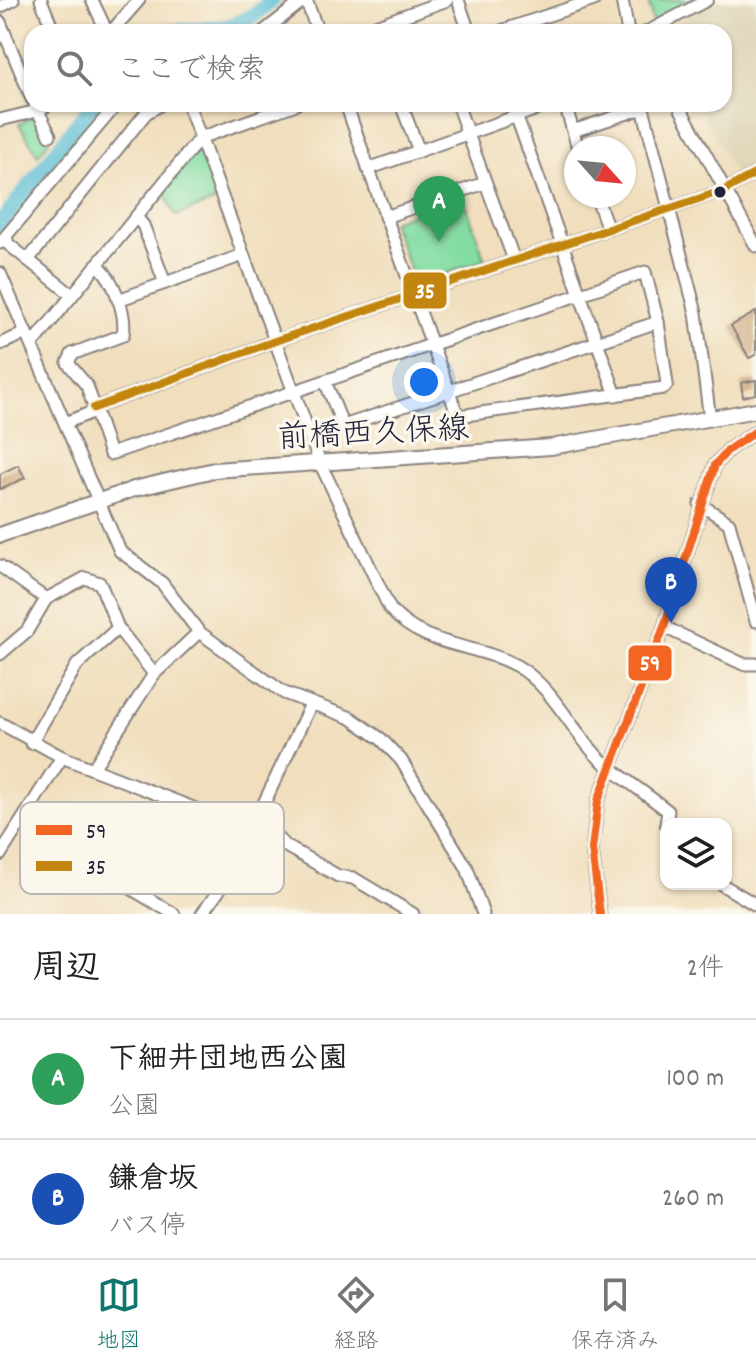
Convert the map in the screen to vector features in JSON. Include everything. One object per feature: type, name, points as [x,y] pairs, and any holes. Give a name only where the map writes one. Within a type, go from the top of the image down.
[{"type":"main road","name":"前橋西久保線","points":[[0,535],[172,478],[214,470],[551,447],[756,410]]},
{"type":"street","points":[[0,7],[13,0]]},
{"type":"street","points":[[41,0],[51,24]]},
{"type":"street","points":[[92,0],[105,24]]},
{"type":"street","points":[[116,24],[139,0]]},
{"type":"street","points":[[274,24],[305,0],[315,24]]},
{"type":"street","points":[[381,24],[447,0]]},
{"type":"street","points":[[458,0],[466,24]]},
{"type":"street","points":[[523,24],[594,0]]},
{"type":"street","points":[[622,0],[626,24]]},
{"type":"street","points":[[662,24],[707,0]]},
{"type":"street","points":[[538,19],[540,24]]},
{"type":"street","points":[[0,22],[24,81]]},
{"type":"street","points":[[0,120],[24,109]]},
{"type":"street","points":[[38,112],[50,135]]},
{"type":"street","points":[[72,295],[3,240],[110,112]]},
{"type":"street","points":[[28,260],[148,112]]},
{"type":"street","points":[[191,112],[320,463],[390,609],[402,624],[422,635],[512,664],[532,676],[611,767],[668,811],[667,818]]},
{"type":"street","points":[[32,345],[200,138],[273,112]]},
{"type":"street","points":[[97,264],[106,272],[118,300],[125,324],[123,335],[72,354],[68,363],[87,386],[110,454],[294,392],[325,381],[432,345],[645,272],[658,322],[667,384],[664,388],[458,416],[449,391],[432,345],[413,294],[385,217],[349,112]]},
{"type":"street","points":[[404,112],[419,151]]},
{"type":"street","points":[[460,112],[514,260]]},
{"type":"street","points":[[515,112],[616,395]]},
{"type":"street","points":[[368,169],[528,112]]},
{"type":"street","points":[[567,112],[574,136]]},
{"type":"street","points":[[573,131],[625,112]]},
{"type":"street","points":[[644,112],[696,313],[710,419]]},
{"type":"street","points":[[682,112],[756,246]]},
{"type":"street","points":[[65,423],[275,341],[725,190],[756,173]]},
{"type":"street","points":[[385,217],[485,183]]},
{"type":"street","points":[[600,208],[608,229]]},
{"type":"street","points":[[136,217],[143,225],[165,283]]},
{"type":"street","points":[[118,300],[243,255]]},
{"type":"street","points":[[0,273],[120,551],[162,583],[199,632],[284,693],[351,718],[381,739],[401,760],[467,868],[483,914]]},
{"type":"street","points":[[325,381],[343,426],[658,322]]},
{"type":"street","points":[[0,344],[26,333]]},
{"type":"street","points":[[600,914],[592,849],[594,819],[664,627],[700,504],[715,465],[728,450],[756,431]]},
{"type":"street","points":[[700,504],[729,523],[756,621]]},
{"type":"street","points":[[0,566],[46,599]]},
{"type":"street","points":[[0,654],[27,631],[46,599],[85,578],[91,578],[100,583],[118,628],[154,674]]},
{"type":"street","points":[[664,627],[743,664],[756,664]]},
{"type":"street","points":[[31,743],[77,665],[118,628]]},
{"type":"street","points":[[94,767],[154,674],[199,632]]},
{"type":"street","points":[[265,802],[311,704]]},
{"type":"street","points":[[0,723],[31,743],[62,757],[179,802]]},
{"type":"street","points":[[34,802],[62,757]]},
{"type":"street","points":[[0,855],[20,825]]},
{"type":"street","points":[[284,845],[338,876],[353,878],[413,914]]},
{"type":"street","points":[[731,890],[756,905]]},
{"type":"street","points":[[140,894],[174,914]]},
{"type":"street","points":[[202,914],[216,894]]},
{"type":"shaded area","points":[[719,0],[756,0],[756,163],[735,174],[701,112],[732,112],[732,24],[672,24]]},
{"type":"green space","points":[[648,0],[701,0],[653,24]]},
{"type":"green space","points":[[34,116],[49,141],[38,155],[19,124]]},
{"type":"green space","points":[[193,152],[201,153],[220,200],[175,216],[163,189]]},
{"type":"green space","points":[[463,196],[485,260],[416,284],[392,224],[394,220]]},
{"type":"building","points":[[756,312],[756,355],[749,358],[731,326]]},
{"type":"building","points":[[756,380],[756,394],[743,397],[741,383]]},
{"type":"building","points":[[18,465],[25,478],[0,489],[0,474]]},
{"type":"waterway","points":[[234,24],[249,18],[272,0]]},
{"type":"waterway","points":[[0,224],[87,112]]},
{"type":"transit line","name":"35","points":[[94,408],[275,341],[725,190],[756,173]]},
{"type":"transit line","name":"59","points":[[600,914],[592,849],[598,801],[664,627],[715,465],[728,450],[756,431]]},
{"type":"place","name":"下細井団地西公園","points":[[439,242]]},
{"type":"place","name":"鎌倉坂","points":[[671,623]]}]
